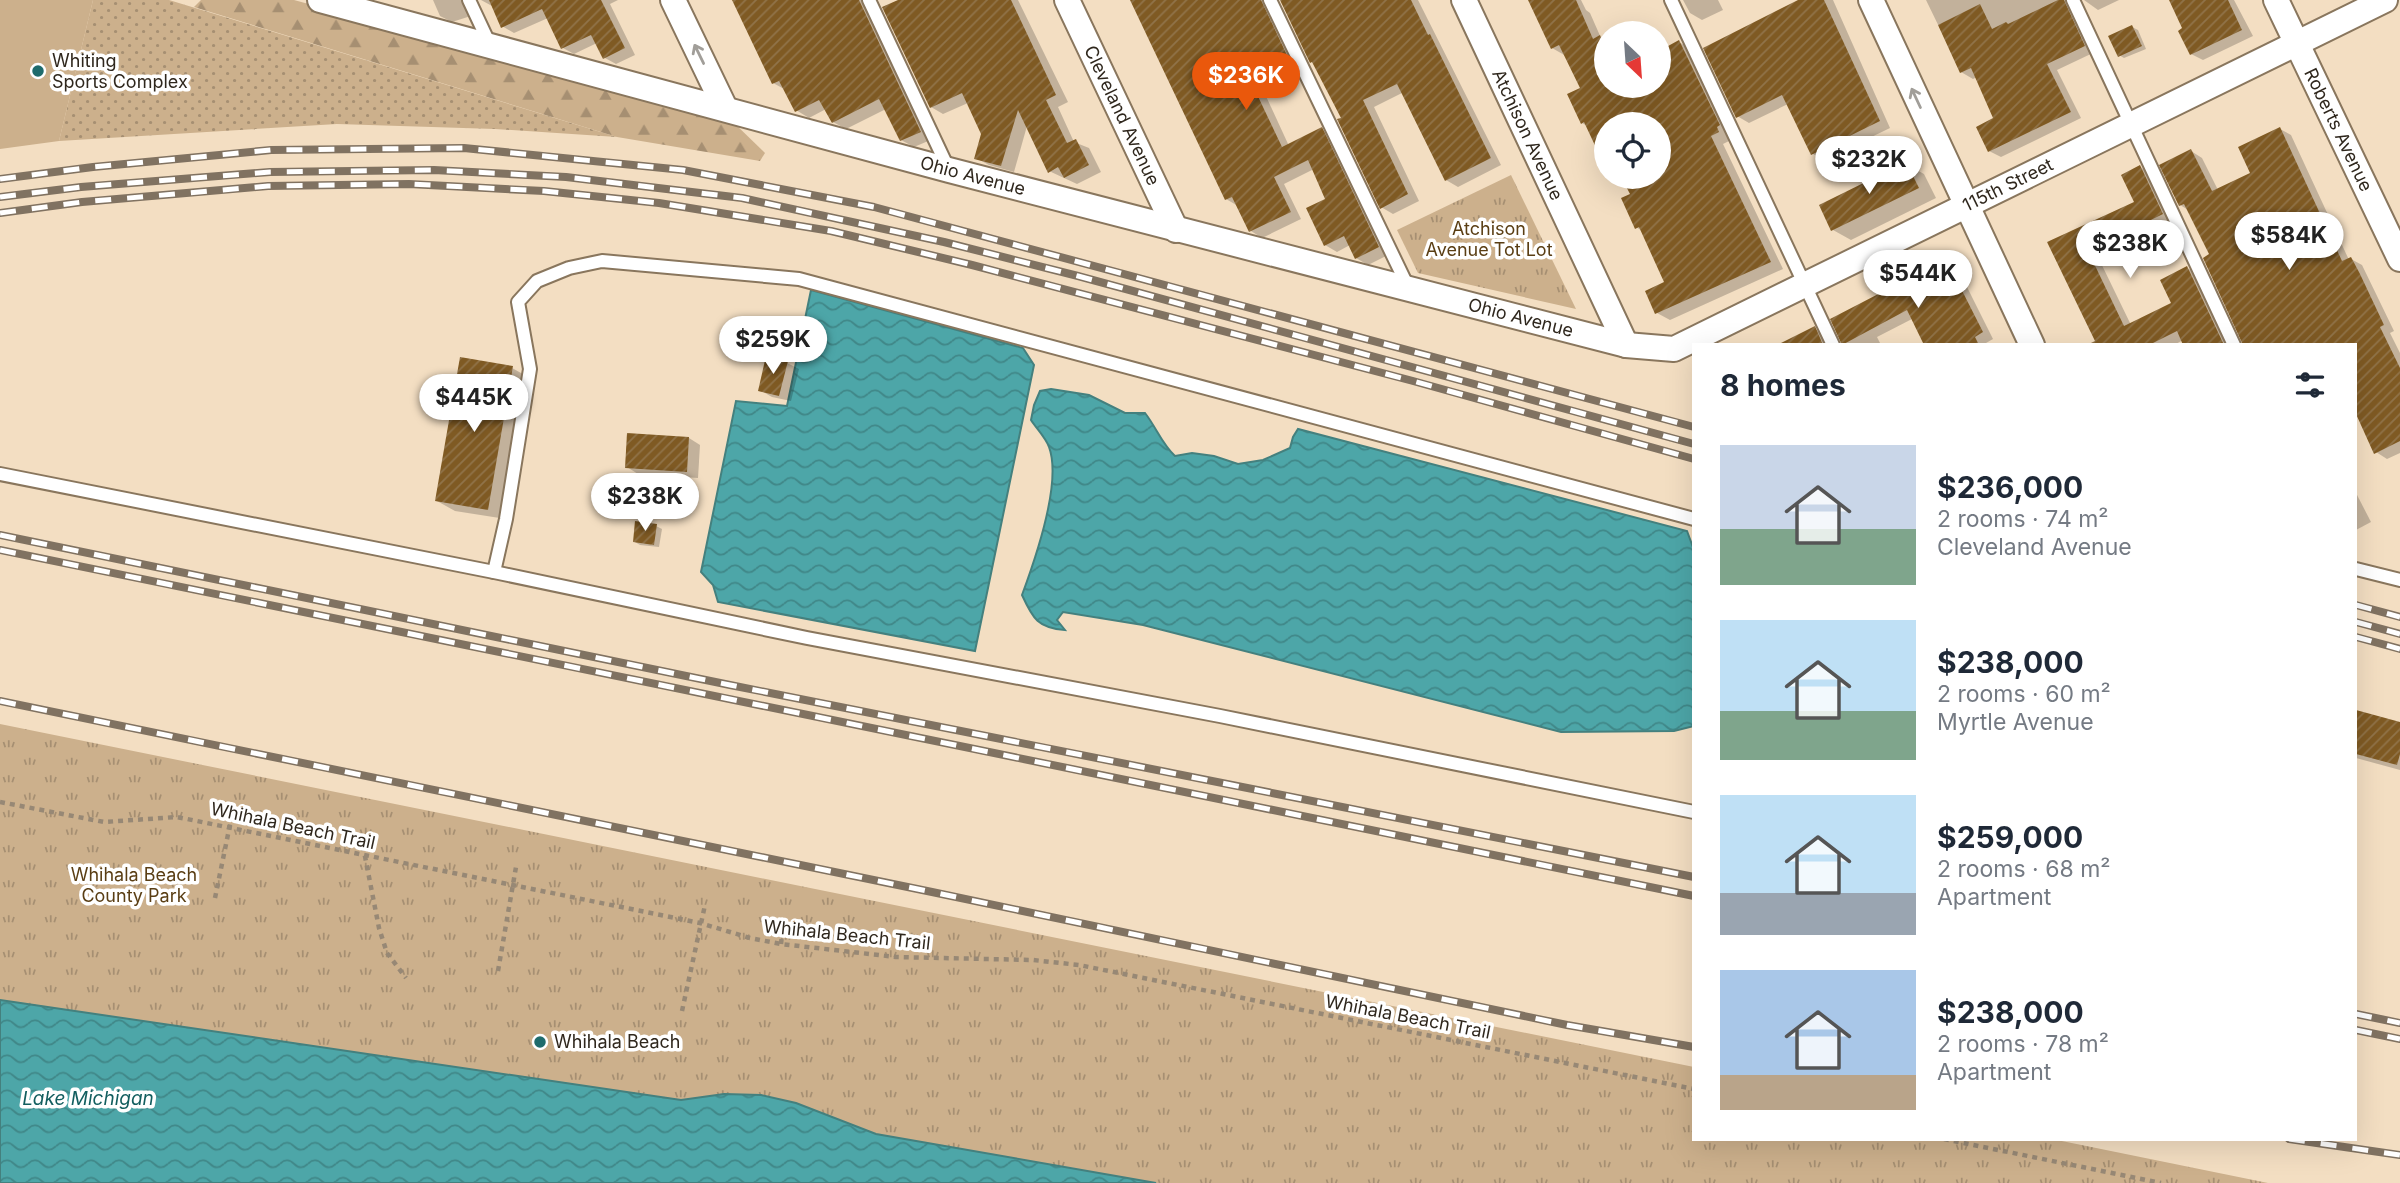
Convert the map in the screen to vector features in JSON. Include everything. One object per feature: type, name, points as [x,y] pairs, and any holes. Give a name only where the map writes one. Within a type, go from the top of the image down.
[{"type":"street","name":"Ohio Avenue","points":[[320,0],[1176,230],[1626,345]]},
{"type":"street","points":[[673,0],[725,108]]},
{"type":"street","name":"Cleveland Avenue","points":[[1067,0],[1176,230]]},
{"type":"street","name":"Atchison Avenue","points":[[1464,0],[1626,345]]},
{"type":"street","points":[[1871,0],[2031,343]]},
{"type":"street","name":"Roberts Avenue","points":[[2276,0],[2400,259]]},
{"type":"street","name":"115th Street","points":[[1626,345],[1674,349],[2385,0]]},
{"type":"lane","points":[[469,0],[491,47]]},
{"type":"lane","points":[[869,0],[949,170]]},
{"type":"lane","points":[[1270,0],[1409,289]]},
{"type":"lane","points":[[1671,0],[1832,343]]},
{"type":"lane","points":[[2073,0],[2233,343]]},
{"type":"lane","points":[[494,572],[506,519],[530,369],[518,302],[537,281],[569,268],[601,261],[799,279],[1692,518]]},
{"type":"lane","points":[[0,474],[494,572],[807,638],[1234,719],[1692,812]]},
{"type":"lane","points":[[2357,569],[2400,580]]},
{"type":"path","name":"Whihala Beach Trail","points":[[0,802],[104,822],[177,817],[700,923],[781,944],[896,957],[1033,960],[1079,965],[1692,1089]]},
{"type":"path","points":[[215,898],[233,810]]},
{"type":"path","points":[[361,836],[379,928],[387,953],[406,978]]},
{"type":"path","points":[[498,971],[516,867]]},
{"type":"path","points":[[681,1011],[705,905]]},
{"type":"path","points":[[781,944],[782,935]]},
{"type":"path","points":[[1954,1141],[2161,1183]]},
{"type":"green space","name":"Whiting Sports Complex","points":[[0,0],[93,0],[59,141],[0,149]]},
{"type":"green space","points":[[93,0],[169,0],[617,137],[495,129],[337,124],[59,141]]},
{"type":"green space","points":[[201,0],[294,0],[730,119],[765,153],[760,161],[617,137],[194,7]]},
{"type":"green space","name":"Atchison Avenue Tot Lot","points":[[1511,175],[1576,309],[1418,273],[1397,230]]},
{"type":"green space","name":"Whihala Beach County Park","points":[[0,724],[1692,1067],[1692,1141],[2062,1141],[2268,1183],[1156,1183],[876,1134],[796,1103],[761,1095],[724,1094],[681,1100],[0,1000]]},
{"type":"water","points":[[811,290],[1023,348],[1034,365],[975,651],[718,602],[713,585],[701,572],[736,401],[787,406]]},
{"type":"water","points":[[1051,389],[1089,395],[1125,413],[1145,413],[1175,456],[1192,453],[1214,456],[1238,464],[1263,460],[1290,448],[1298,429],[1687,531],[1692,545],[1692,726],[1674,731],[1561,732],[1143,625],[1063,612],[1057,620],[1065,630],[1042,624],[1033,616],[1022,595],[1045,521],[1052,480],[1049,447],[1031,420],[1040,391]]},
{"type":"water","name":"Lake Michigan","points":[[0,1000],[681,1100],[724,1094],[761,1095],[796,1103],[876,1134],[1156,1183],[0,1183]]},
{"type":"building","points":[[489,0],[601,0],[625,48],[603,59],[591,35],[561,49],[542,9],[501,28]]},
{"type":"building","points":[[732,0],[859,0],[921,132],[900,141],[879,99],[832,123],[819,100],[795,112],[779,81],[772,84]]},
{"type":"building","points":[[898,0],[1011,0],[1056,95],[1046,100],[1067,143],[1076,139],[1089,165],[1064,178],[1058,167],[1048,173],[1018,110],[1001,166],[974,159],[981,134],[962,93],[930,108],[882,7]]},
{"type":"building","points":[[1130,0],[1261,0],[1294,70],[1254,88],[1282,147],[1322,127],[1379,247],[1355,259],[1344,236],[1324,246],[1306,208],[1325,199],[1308,160],[1274,177],[1291,212],[1249,232],[1232,197],[1225,200]]},
{"type":"building","points":[[1280,0],[1411,0],[1491,158],[1445,181],[1397,84],[1363,100],[1408,194],[1380,209],[1337,119],[1341,118],[1312,62],[1310,63]]},
{"type":"building","points":[[1528,0],[1576,0],[1594,38],[1594,98],[1671,98],[1671,44],[1679,40],[1720,125],[1717,127],[1719,132],[1711,136],[1771,262],[1655,314],[1645,291],[1664,282],[1639,227],[1635,229],[1621,198],[1630,194],[1627,189],[1671,189],[1671,112],[1594,112],[1594,143],[1584,122],[1581,124],[1567,94],[1580,88],[1559,45],[1551,49]]},
{"type":"building","points":[[1798,0],[1824,0],[1880,121],[1811,155],[1782,95],[1736,118],[1703,48]]},
{"type":"building","points":[[2058,0],[2064,0],[2085,46],[2047,64],[2071,112],[1988,152],[1976,127],[1993,118],[1971,68],[1960,73],[1938,25],[1980,4],[1992,29]]},
{"type":"building","points":[[2169,0],[2228,0],[2242,30],[2190,55],[2178,31],[2182,28]]},
{"type":"building","points":[[2132,25],[2142,46],[2118,57],[2108,36]]},
{"type":"building","points":[[2280,127],[2342,261],[2351,257],[2384,325],[2380,327],[2400,368],[2400,441],[2374,454],[2357,416],[2357,343],[2242,343],[2203,258],[2209,254],[2184,204],[2179,206],[2159,165],[2191,149],[2212,191],[2250,173],[2238,147]]},
{"type":"building","points":[[1906,162],[1919,188],[1831,231],[1819,205]]},
{"type":"building","points":[[2140,165],[2163,214],[2088,251],[2124,326],[2171,303],[2160,280],[2187,266],[2223,343],[2182,343],[2177,331],[2153,343],[2091,343],[2095,341],[2047,242],[2134,202],[2121,175]]},
{"type":"building","points":[[1946,259],[1983,332],[1975,337],[1978,343],[1923,343],[1907,310],[1841,343],[1830,319]]},
{"type":"building","points":[[1815,326],[1822,343],[1781,343]]},
{"type":"building","points":[[766,356],[788,361],[779,396],[758,391]]},
{"type":"building","points":[[460,357],[513,366],[488,510],[435,501]]},
{"type":"building","points":[[627,433],[689,437],[687,472],[625,468]]},
{"type":"building","points":[[635,521],[657,524],[654,545],[633,542]]},
{"type":"building","points":[[2357,710],[2400,722],[2400,754],[2397,765],[2357,754]]},
{"type":"railway","points":[[0,179],[271,150],[464,148],[683,170],[874,207],[1692,426]]},
{"type":"railway","points":[[0,197],[81,187],[270,172],[434,170],[566,177],[742,198],[944,242],[1078,276],[1692,443]]},
{"type":"railway","points":[[0,213],[82,202],[268,186],[409,184],[544,191],[659,203],[831,231],[972,265],[1413,381],[1692,458]]},
{"type":"railway","points":[[0,535],[730,685],[1692,877]]},
{"type":"railway","points":[[0,550],[1692,896]]},
{"type":"railway","points":[[2357,605],[2400,617]]},
{"type":"railway","points":[[2357,622],[2400,634]]},
{"type":"railway","points":[[2357,637],[2400,649]]},
{"type":"railway","points":[[0,701],[1567,1025],[1692,1047]]},
{"type":"railway","points":[[2357,1014],[2400,1023]]},
{"type":"railway","points":[[2357,1030],[2400,1039]]},
{"type":"railway","points":[[2303,1141],[2400,1155]]},
{"type":"place","name":"Whiting Sports Complex","points":[[38,71]]},
{"type":"place","name":"Whihala Beach","points":[[540,1042]]}]
